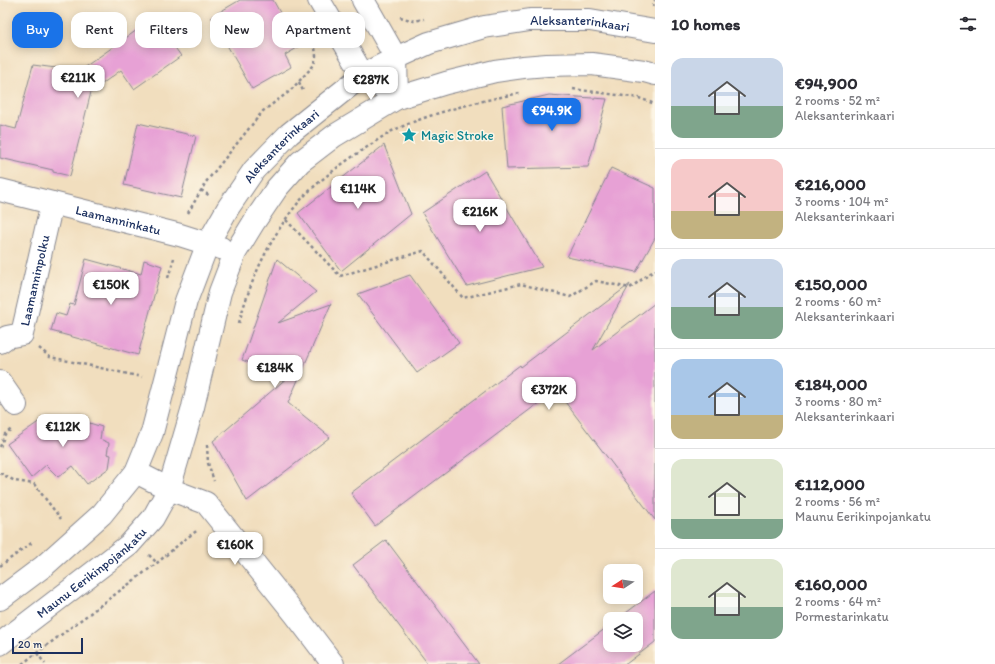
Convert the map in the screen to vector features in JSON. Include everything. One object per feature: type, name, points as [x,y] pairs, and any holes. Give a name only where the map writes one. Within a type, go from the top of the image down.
[{"type":"street","points":[[318,0],[363,75],[397,98]]},
{"type":"street","points":[[363,0],[396,58],[397,98]]},
{"type":"street","name":"Aleksanterinkaari","points":[[136,472],[152,433],[186,301],[208,243],[228,208],[254,170],[289,134],[363,75],[396,58],[430,44],[484,27],[530,20],[590,20],[655,31]]},
{"type":"street","name":"Aleksanterinkaari","points":[[169,489],[193,407],[220,292],[235,252],[277,188],[300,162],[334,136],[397,98],[446,83],[495,71],[523,67],[592,64],[644,71],[655,74]]},
{"type":"street","name":"Laamanninkatu","points":[[0,190],[180,234],[235,252]]},
{"type":"street","name":"Laamanninpolku","points":[[0,342],[7,337],[22,334],[52,203]]},
{"type":"street","points":[[0,382],[16,405]]},
{"type":"street","points":[[0,599],[44,566],[102,514],[136,472],[169,489],[206,503],[296,614],[333,664]]},
{"type":"street","name":"Maunu Eerikinpojankatu","points":[[0,644],[129,545],[153,518],[169,489]]},
{"type":"path","points":[[396,12],[400,18],[414,21],[429,17]]},
{"type":"path","points":[[572,89],[639,98],[655,104]]},
{"type":"path","points":[[238,326],[246,296],[275,237],[298,203],[327,176],[391,132],[433,114],[472,103],[521,92]]},
{"type":"path","points":[[286,220],[340,276],[423,251],[463,298],[521,284],[570,297],[596,281],[630,288],[655,270]]},
{"type":"path","points":[[22,334],[50,357],[142,377]]},
{"type":"path","points":[[22,664],[151,568],[184,540],[200,529],[206,503],[216,485],[208,463],[207,443]]},
{"type":"path","points":[[0,473],[15,482],[34,484],[62,521]]},
{"type":"path","points":[[37,652],[45,664]]},
{"type":"building","points":[[240,0],[273,0],[280,12],[272,12],[272,48],[297,48],[285,55],[291,67],[252,89],[229,48],[264,48],[264,12],[220,12]]},
{"type":"building","points":[[135,31],[135,48],[175,48],[181,56],[134,89],[121,70],[91,92],[70,176],[53,172],[53,170],[0,158],[0,125],[16,129],[33,65],[79,71],[112,48],[127,48],[127,37]]},
{"type":"building","points":[[549,95],[607,99],[588,167],[507,169],[502,106]]},
{"type":"building","points":[[138,123],[196,136],[181,198],[124,185]]},
{"type":"building","points":[[384,145],[411,214],[341,271],[298,213]]},
{"type":"building","points":[[611,168],[655,188],[655,238],[636,272],[567,257]]},
{"type":"building","points":[[485,171],[542,267],[467,286],[422,213]]},
{"type":"building","points":[[86,259],[141,274],[144,260],[162,266],[138,355],[51,331],[56,313],[66,316],[70,304],[74,305]]},
{"type":"building","points":[[277,259],[316,292],[278,323],[331,304],[288,403],[330,437],[247,501],[213,441],[288,377],[242,360]]},
{"type":"building","points":[[410,275],[459,343],[417,373],[358,294]]},
{"type":"building","points":[[630,284],[593,350],[655,303],[655,520],[556,390],[375,526],[351,493]]},
{"type":"building","points":[[47,416],[69,422],[71,417],[102,427],[100,439],[109,443],[107,454],[111,455],[109,468],[87,484],[73,466],[58,477],[46,465],[31,478],[7,444]]},
{"type":"building","points":[[386,540],[479,664],[428,664],[353,565]]},
{"type":"building","points":[[655,591],[655,642],[643,651],[643,612],[627,612],[638,604],[643,604],[643,600]]},
{"type":"building","points":[[603,630],[603,652],[642,652],[626,664],[558,664]]},
{"type":"place","name":"Magic Stroke","points":[[409,135]]}]
